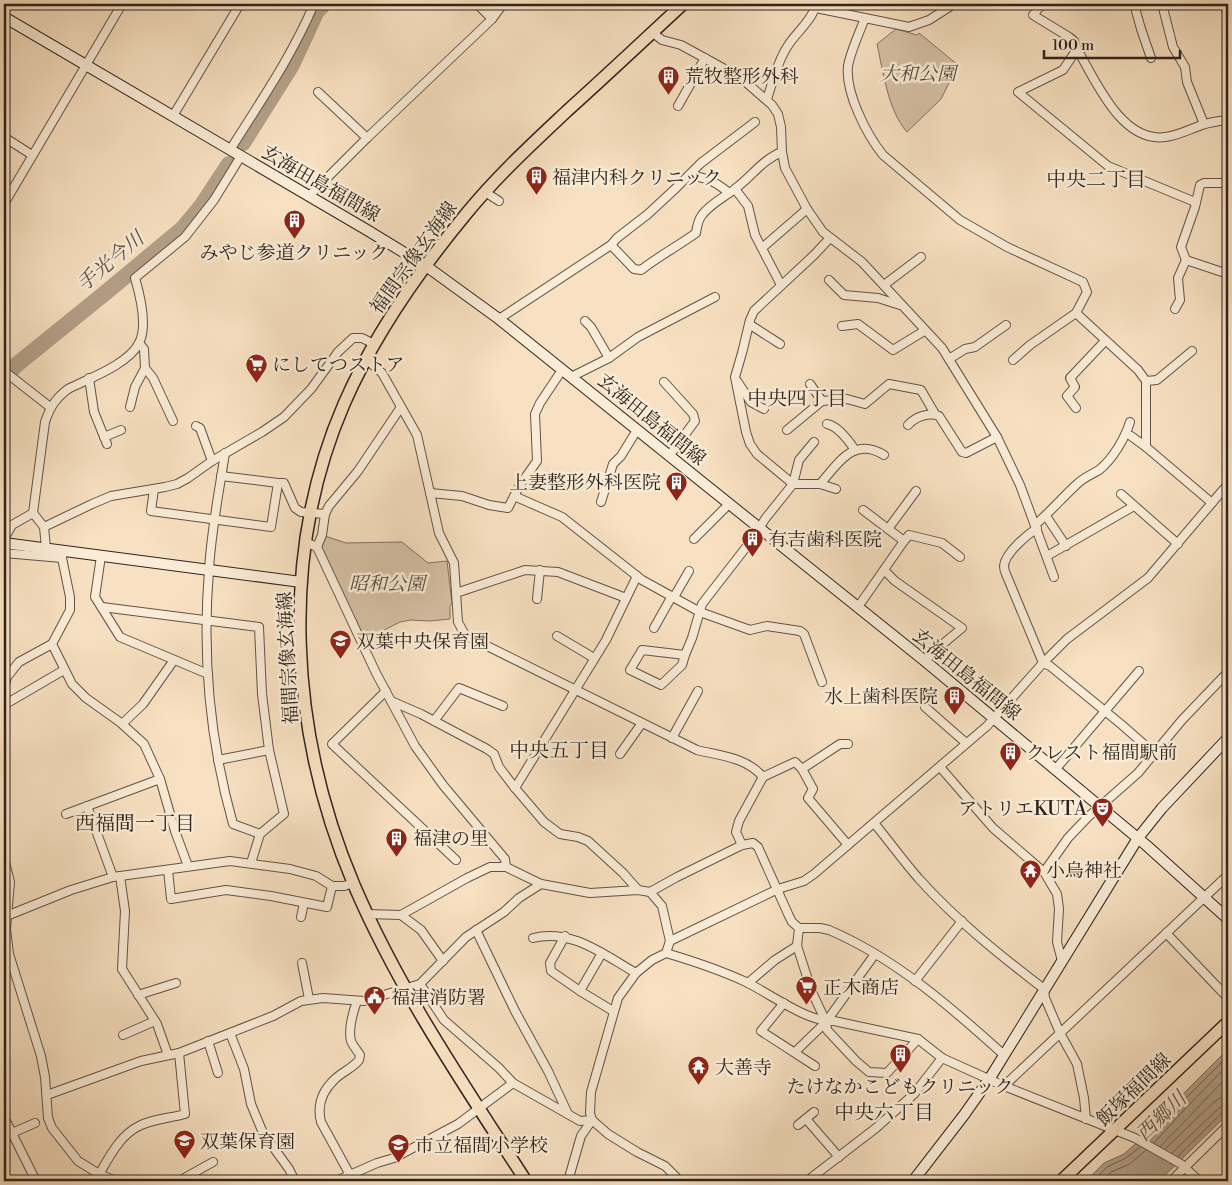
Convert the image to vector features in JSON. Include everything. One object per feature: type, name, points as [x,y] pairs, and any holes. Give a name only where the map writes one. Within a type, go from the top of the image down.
[{"type":"main road","name":"福間宗像玄海線","points":[[526,1181],[405,989],[353,883],[332,826],[322,793],[309,735],[304,701],[300,636],[301,582],[305,542],[317,482],[331,436],[344,403],[388,320],[456,227],[502,173],[683,4]]},
{"type":"main road","points":[[1227,4],[1228,15]]},
{"type":"main road","name":"玄海田島福間線","points":[[4,17],[426,266],[499,319],[858,607],[1100,806],[1228,919]]},
{"type":"main road","points":[[4,541],[46,548],[62,554],[101,556],[301,582]]},
{"type":"main road","points":[[913,1181],[990,1078],[1138,838],[1162,808],[1228,738]]},
{"type":"main road","name":"飯塚福間線","points":[[1061,1181],[1228,1022]]},
{"type":"street","points":[[4,204],[7,192],[32,155],[122,4]]},
{"type":"street","points":[[173,116],[240,4]]},
{"type":"street","points":[[230,150],[286,61],[314,4]]},
{"type":"street","points":[[477,4],[489,16]]},
{"type":"street","points":[[489,16],[494,4]]},
{"type":"street","points":[[310,196],[503,4]]},
{"type":"street","points":[[767,99],[783,54],[816,6],[910,27],[929,20],[954,4]]},
{"type":"street","points":[[1042,4],[1034,15],[1074,41],[1113,111],[1134,130],[1145,136],[1165,138],[1204,124],[1228,120]]},
{"type":"street","points":[[1134,4],[1151,58]]},
{"type":"street","points":[[1162,4],[1173,47],[1185,67],[1187,82],[1204,124]]},
{"type":"street","points":[[865,18],[848,65],[848,78],[851,94],[874,144],[883,156],[960,220],[1007,247],[1083,282],[1087,292],[1076,313],[1030,345],[1013,360]]},
{"type":"street","points":[[652,32],[662,40],[681,45],[741,78],[767,99],[780,120],[785,168],[823,232],[862,262],[924,331],[942,348],[997,436],[1020,485],[1054,576]]},
{"type":"street","points":[[1077,49],[1063,70],[1018,92],[1108,166],[1195,202]]},
{"type":"street","points":[[678,106],[705,58]]},
{"type":"street","points":[[318,92],[367,138]]},
{"type":"street","points":[[499,319],[611,245],[627,229],[648,214],[701,163],[755,122]]},
{"type":"street","points":[[4,137],[32,155]]},
{"type":"street","points":[[611,245],[634,269],[641,270],[696,233],[698,222],[712,205],[732,191],[773,156],[782,152]]},
{"type":"street","points":[[46,548],[44,527],[33,513],[45,422],[50,407],[60,395],[120,362],[140,343],[142,302],[135,278],[185,237],[214,200],[241,156]]},
{"type":"street","points":[[689,176],[715,182],[732,191],[748,206],[755,235],[781,285]]},
{"type":"street","points":[[1175,309],[1180,300],[1178,278],[1186,260],[1181,247],[1200,185],[1204,183],[1228,183]]},
{"type":"street","points":[[485,192],[499,201]]},
{"type":"street","points":[[762,248],[808,209]]},
{"type":"street","points":[[830,238],[754,311],[735,377],[746,432],[750,444],[757,454],[793,484],[820,484],[836,489]]},
{"type":"street","points":[[884,285],[921,257]]},
{"type":"street","points":[[1186,260],[1228,274]]},
{"type":"street","points":[[829,280],[844,295],[878,298],[900,305]]},
{"type":"street","points":[[571,377],[609,358],[638,337],[715,297]]},
{"type":"street","points":[[1076,313],[1138,370],[1146,381],[1146,447]]},
{"type":"street","points":[[585,321],[591,327],[609,358]]},
{"type":"street","points":[[749,324],[780,344]]},
{"type":"street","points":[[842,326],[858,324],[894,350],[924,331]]},
{"type":"street","points":[[949,359],[965,349],[975,347],[1006,325]]},
{"type":"street","points":[[44,527],[111,496],[154,490],[177,484],[284,417],[311,389],[338,352],[353,338],[362,338],[374,344]]},
{"type":"street","points":[[1076,408],[1067,396],[1075,387],[1070,378],[1106,341]]},
{"type":"street","points":[[130,407],[135,387],[145,368],[144,349],[140,343]]},
{"type":"street","points":[[1146,381],[1157,380],[1192,351]]},
{"type":"street","points":[[366,359],[382,373],[417,436],[439,533],[454,563],[458,622],[465,635],[697,750],[737,759],[758,771],[763,778]]},
{"type":"street","points":[[145,368],[153,378],[172,421]]},
{"type":"street","points":[[430,493],[462,496],[490,505],[508,508],[537,461],[535,414],[562,370]]},
{"type":"street","points":[[6,373],[50,407]]},
{"type":"street","points":[[735,377],[751,402],[764,409]]},
{"type":"street","points":[[89,378],[94,412],[106,440],[120,430]]},
{"type":"street","points":[[664,382],[693,414],[695,421],[669,456]]},
{"type":"street","points":[[810,384],[822,401]]},
{"type":"street","points":[[788,430],[822,401],[847,399],[865,404],[889,384],[921,390],[935,414],[942,418],[962,452],[966,453],[997,436]]},
{"type":"street","points":[[317,547],[322,535],[325,514],[339,493],[358,471],[401,407]]},
{"type":"street","points":[[908,425],[915,417],[935,414]]},
{"type":"street","points":[[1130,422],[1124,436],[1108,460],[1098,470],[1087,475],[1074,486],[1036,527],[1026,535],[1008,556],[1004,565],[1043,663],[1050,666],[1105,711],[1154,754]]},
{"type":"street","points":[[827,424],[838,430],[855,450]]},
{"type":"street","points":[[196,426],[200,428],[212,461]]},
{"type":"street","points":[[601,502],[608,485],[613,464],[621,456],[637,430]]},
{"type":"street","points":[[1131,436],[1212,504]]},
{"type":"street","points":[[685,655],[642,650],[630,670],[661,685],[682,665],[702,604],[793,484],[799,460],[814,442]]},
{"type":"street","points":[[820,484],[846,455],[855,450],[873,449],[884,455]]},
{"type":"street","points":[[225,453],[208,570],[208,674],[211,715],[222,784],[233,824],[260,834]]},
{"type":"street","points":[[221,476],[284,483],[295,508],[300,512],[325,514]]},
{"type":"street","points":[[154,490],[151,511],[271,527],[278,483]]},
{"type":"street","points":[[670,940],[778,889],[804,881],[994,719],[1043,663],[1080,629],[1114,606],[1148,578],[1228,484]]},
{"type":"street","points":[[888,529],[916,491]]},
{"type":"street","points":[[1121,494],[1178,544]]},
{"type":"street","points":[[514,496],[562,517],[637,576],[700,612],[750,630],[767,626],[800,631],[804,634],[822,682]]},
{"type":"street","points":[[694,539],[729,504]]},
{"type":"street","points":[[1047,556],[1134,506]]},
{"type":"street","points":[[863,510],[904,541]]},
{"type":"street","points":[[4,541],[12,525],[33,513]]},
{"type":"street","points":[[1046,516],[1066,546]]},
{"type":"street","points":[[858,607],[909,535],[942,544],[960,557]]},
{"type":"street","points":[[305,542],[317,547],[386,691],[415,746],[442,785],[505,859],[506,867]]},
{"type":"street","points":[[4,553],[62,554],[70,596],[70,610],[52,644],[19,662],[5,676],[4,688]]},
{"type":"street","points":[[101,556],[95,598],[120,636],[208,674]]},
{"type":"street","points":[[456,593],[513,573],[525,570],[540,570],[558,572],[626,598]]},
{"type":"street","points":[[537,598],[540,570]]},
{"type":"street","points":[[884,570],[896,581],[962,628],[932,653],[925,662]]},
{"type":"street","points":[[654,628],[689,571]]},
{"type":"street","points":[[515,788],[606,640],[637,576]]},
{"type":"street","points":[[102,607],[260,627],[262,694],[269,750],[284,814],[260,834],[251,863]]},
{"type":"street","points":[[557,636],[594,658]]},
{"type":"street","points":[[52,644],[72,684],[86,698],[122,724],[144,744],[160,779],[188,866]]},
{"type":"street","points":[[122,724],[143,704],[174,660]]},
{"type":"street","points":[[4,705],[64,670]]},
{"type":"street","points":[[1056,770],[1139,671]]},
{"type":"street","points":[[1044,872],[1068,838],[1100,806],[1138,773],[1182,720],[1228,672]]},
{"type":"street","points":[[434,721],[459,688],[503,706]]},
{"type":"street","points":[[332,744],[386,691]]},
{"type":"street","points":[[672,738],[698,691]]},
{"type":"street","points":[[391,701],[434,721],[494,754],[499,767],[544,822],[560,834],[588,841],[623,873],[638,890]]},
{"type":"street","points":[[925,707],[966,743]]},
{"type":"street","points":[[620,754],[642,724]]},
{"type":"street","points":[[326,738],[456,860]]},
{"type":"street","points":[[802,769],[840,744],[848,744]]},
{"type":"street","points":[[218,760],[269,750]]},
{"type":"street","points":[[742,845],[736,832],[739,821],[763,778],[795,762],[802,769],[813,789],[808,798],[848,845]]},
{"type":"street","points":[[940,767],[993,828],[1044,872],[1057,894],[1059,909],[1057,942],[1062,961]]},
{"type":"street","points":[[66,814],[160,779]]},
{"type":"street","points":[[87,806],[116,876],[125,911],[122,969],[155,1021],[168,1055]]},
{"type":"street","points":[[874,822],[920,880],[992,948],[1044,989],[1045,998],[1060,1034],[1077,1064],[1086,1119]]},
{"type":"street","points":[[367,914],[401,915],[490,867],[506,867],[540,884],[590,893],[638,890],[650,892],[742,845],[753,843],[758,847],[778,889],[788,916],[799,928],[829,930],[875,954],[915,981],[1004,1055]]},
{"type":"street","points":[[4,858],[10,882],[6,916],[9,954],[41,1056],[47,1095],[46,1110],[52,1128],[78,1161],[97,1178],[116,1181]]},
{"type":"street","points":[[6,916],[71,890],[116,876],[230,861],[290,869],[316,876],[332,886],[344,886],[353,883]]},
{"type":"street","points":[[168,870],[171,898],[226,890],[271,896],[327,907],[332,886]]},
{"type":"street","points":[[1004,1086],[1228,875]]},
{"type":"street","points":[[47,1095],[141,1061],[179,1053],[273,1016],[301,1001],[339,998],[364,1001],[420,984],[466,938],[540,884]]},
{"type":"street","points":[[650,892],[662,906],[670,940],[666,953]]},
{"type":"street","points":[[301,917],[304,903]]},
{"type":"street","points":[[401,915],[420,930],[443,961]]},
{"type":"street","points":[[915,981],[962,921]]},
{"type":"street","points":[[799,928],[797,946],[812,992],[826,1022],[827,1030],[856,1061],[869,1072],[887,1073],[918,1039]]},
{"type":"street","points":[[476,930],[568,1114]]},
{"type":"street","points":[[1166,933],[1228,998]]},
{"type":"street","points":[[533,938],[551,934],[574,939],[636,973]]},
{"type":"street","points":[[565,936],[550,963],[554,974],[613,1012]]},
{"type":"street","points":[[748,983],[775,960],[797,946]]},
{"type":"street","points":[[580,991],[602,953]]},
{"type":"street","points":[[680,1181],[665,1166],[608,1134],[592,1120],[590,1113],[591,1092],[613,1012],[621,993],[636,973],[652,960],[666,953],[718,969],[803,1013],[826,1022],[918,1039],[942,1058],[990,1078],[1004,1086],[1136,1138],[1183,1165],[1199,1181]]},
{"type":"street","points":[[795,1052],[826,1022],[875,954]]},
{"type":"street","points":[[302,963],[309,1000]]},
{"type":"street","points":[[138,995],[176,983]]},
{"type":"street","points":[[420,984],[444,1020],[500,1068],[513,1083],[580,1121],[592,1120]]},
{"type":"street","points":[[350,1175],[321,1122],[319,1105],[327,1088],[334,1080],[359,1060],[360,1055],[352,1044],[350,1036],[353,1013],[358,1001]]},
{"type":"street","points":[[784,1003],[761,1031],[816,1066]]},
{"type":"street","points":[[123,1035],[155,1021]]},
{"type":"street","points":[[230,1033],[244,1069],[251,1104],[263,1134],[289,1169],[295,1181]]},
{"type":"street","points":[[208,1041],[218,1073]]},
{"type":"street","points":[[97,1178],[124,1137],[131,1130],[148,1122],[185,1114],[179,1053]]},
{"type":"street","points":[[807,1181],[876,1128],[914,1094],[942,1058]]},
{"type":"street","points":[[336,1181],[377,1163],[394,1158],[458,1124],[513,1083]]},
{"type":"street","points":[[798,1125],[814,1112]]},
{"type":"street","points":[[4,1117],[36,1181]]},
{"type":"street","points":[[806,1118],[839,1158]]},
{"type":"street","points":[[568,1181],[581,1136],[592,1120]]},
{"type":"street","points":[[12,1133],[35,1123]]},
{"type":"street","points":[[1171,1181],[1183,1165],[1228,1125]]},
{"type":"street","points":[[179,1181],[213,1162]]},
{"type":"green space","name":"大和公園","points":[[896,29],[917,35],[919,33],[958,65],[941,99],[907,132],[895,113],[891,102],[877,44]]},
{"type":"green space","name":"昭和公園","points":[[325,536],[346,543],[402,542],[428,563],[447,561],[452,603],[450,606],[450,619],[400,622],[365,640],[321,547]]},
{"type":"water","points":[[1228,1049],[1228,1114],[1159,1181],[1086,1181],[1104,1163],[1124,1154],[1145,1135]]},
{"type":"waterway","name":"手光今川","points":[[243,143],[292,65],[317,11],[324,4]]},
{"type":"waterway","name":"手光今川","points":[[317,6],[317,11]]},
{"type":"waterway","name":"手光今川","points":[[4,378],[15,366],[182,229],[202,205],[229,164]]},
{"type":"place","name":"荒牧整形外科","points":[[669,95]]},
{"type":"place","name":"福津内科クリニック","points":[[536,196]]},
{"type":"place","name":"みやじ参道クリニック","points":[[294,240]]},
{"type":"place","name":"にしてつストア","points":[[256,383]]},
{"type":"place","name":"上妻整形外科医院","points":[[677,501]]},
{"type":"place","name":"有吉歯科医院","points":[[752,558]]},
{"type":"place","name":"双葉中央保育園","points":[[340,660]]},
{"type":"place","name":"水上歯科医院","points":[[954,715]]},
{"type":"place","name":"クレスト福間駅前","points":[[1010,771]]},
{"type":"place","name":"アトリエKUTA","points":[[1103,827]]},
{"type":"place","name":"福津の里","points":[[397,857]]},
{"type":"place","name":"小烏神社","points":[[1030,889]]},
{"type":"place","name":"正木商店","points":[[807,1006]]},
{"type":"place","name":"福津消防署","points":[[375,1016]]},
{"type":"place","name":"たけなかこどもクリニック","points":[[900,1074]]},
{"type":"place","name":"大善寺","points":[[699,1086]]},
{"type":"place","name":"双葉保育園","points":[[184,1160]]},
{"type":"place","name":"市立福間小学校","points":[[399,1164]]},
{"type":"district","name":"中央二丁目","points":[[1096,179]]},
{"type":"district","name":"中央四丁目","points":[[797,398]]},
{"type":"district","name":"中央五丁目","points":[[559,750]]},
{"type":"district","name":"西福間一丁目","points":[[135,823]]},
{"type":"district","name":"中央六丁目","points":[[884,1112]]},
{"type":"water label","name":"西郷川","points":[[1161,1116]]}]
